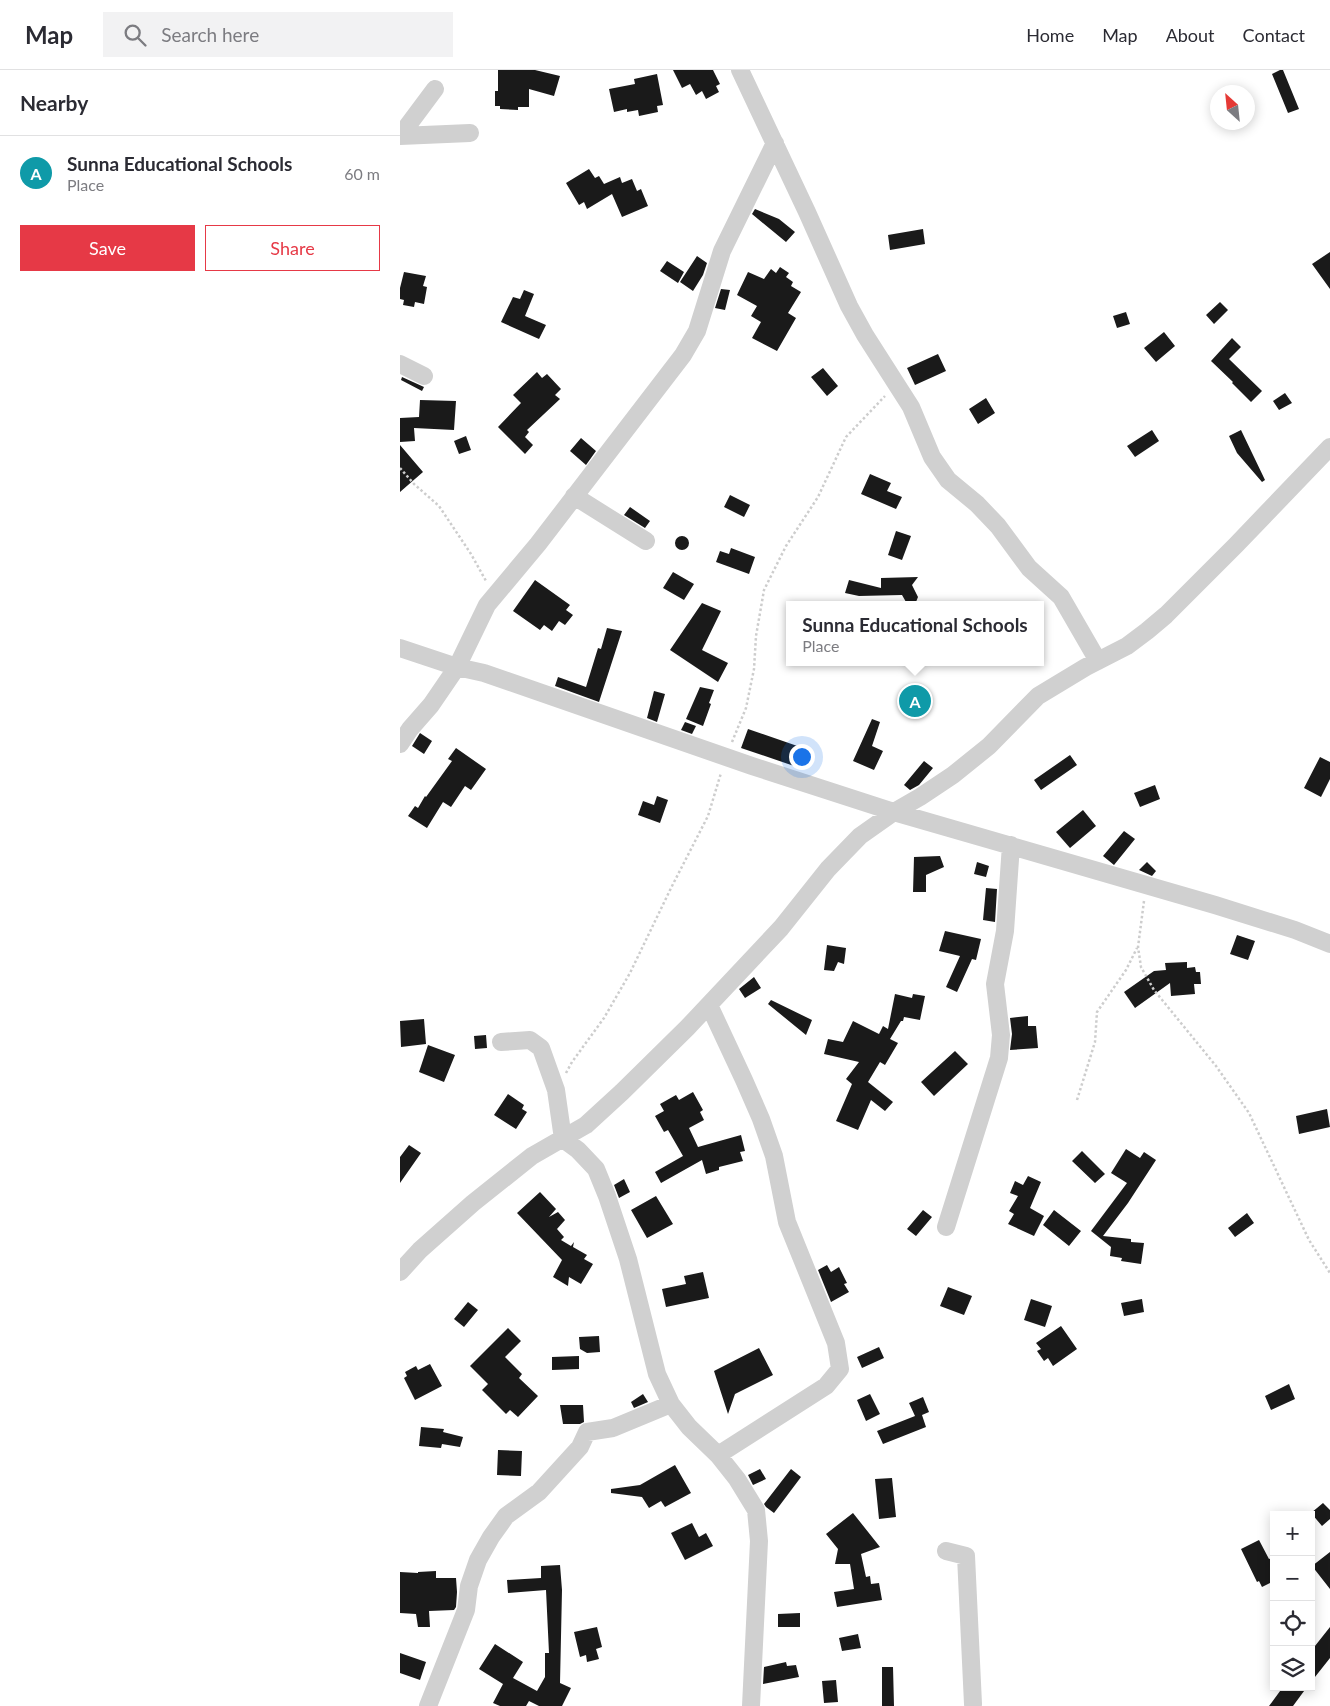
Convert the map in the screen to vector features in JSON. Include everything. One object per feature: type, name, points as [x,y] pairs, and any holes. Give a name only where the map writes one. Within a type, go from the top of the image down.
[{"type":"street","points":[[740,70],[808,212],[849,306],[865,336],[911,407],[932,457],[948,480],[977,504],[998,526],[1029,568],[1061,597],[1098,661]]},
{"type":"street","points":[[400,131],[406,128],[435,89]]},
{"type":"street","points":[[400,136],[470,134]]},
{"type":"street","points":[[400,744],[457,668],[487,605],[538,544],[683,355],[697,331],[722,251],[775,143]]},
{"type":"street","points":[[400,364],[424,376]]},
{"type":"street","points":[[400,1272],[427,1244],[532,1156],[586,1125],[607,1106],[680,1035],[781,928],[828,869],[853,842],[894,812],[954,775],[989,746],[1038,696],[1127,646],[1166,615],[1330,447]]},
{"type":"street","points":[[574,496],[646,541]]},
{"type":"street","points":[[400,648],[457,668],[484,673],[725,757],[894,812],[1146,884],[1295,930],[1330,944]]},
{"type":"street","points":[[946,1227],[998,1058],[1001,1035],[995,984],[1005,931],[1011,845]]},
{"type":"street","points":[[708,1005],[761,1119],[774,1156],[788,1222],[836,1343],[840,1368],[826,1386],[718,1455]]},
{"type":"street","points":[[501,1042],[530,1040],[541,1048],[556,1090],[563,1139],[578,1150],[596,1169],[607,1196],[628,1259],[657,1374],[671,1404],[689,1427],[718,1455],[737,1479],[756,1510],[759,1541],[751,1706]]},
{"type":"street","points":[[428,1706],[466,1610],[469,1586],[478,1560],[490,1537],[506,1516],[539,1492],[580,1447],[587,1432],[613,1428],[671,1404]]},
{"type":"street","points":[[946,1551],[966,1556],[975,1705]]},
{"type":"path","points":[[556,1090],[572,1062],[604,1018],[630,973],[708,816],[725,757],[746,708],[754,669],[756,636],[764,590],[786,546],[818,497],[846,437],[897,384]]},
{"type":"path","points":[[400,468],[414,484],[439,506],[471,554],[494,596]]},
{"type":"path","points":[[1146,884],[1138,947],[1141,967],[1154,990],[1216,1066],[1249,1113],[1309,1240],[1330,1273]]},
{"type":"path","points":[[1077,1100],[1094,1042],[1097,1012],[1117,985],[1138,947]]},
{"type":"building","points":[[498,70],[535,70],[560,76],[554,96],[529,89],[529,107],[518,107],[518,110],[500,109],[500,106],[495,106],[495,91],[498,91]]},
{"type":"building","points":[[673,70],[713,70],[720,84],[716,86],[719,92],[706,99],[702,91],[696,95],[690,84],[682,88]]},
{"type":"building","points":[[1283,70],[1299,109],[1288,113],[1272,74]]},
{"type":"building","points":[[657,74],[663,105],[657,106],[658,112],[639,116],[638,110],[627,112],[627,109],[614,112],[609,89],[635,84],[634,79]]},
{"type":"building","points":[[589,169],[595,178],[599,176],[604,184],[620,177],[622,183],[632,179],[637,191],[641,189],[648,206],[622,217],[612,194],[587,209],[584,202],[579,205],[566,183]]},
{"type":"building","points":[[755,209],[779,219],[795,232],[786,242],[752,214]]},
{"type":"building","points":[[923,229],[925,244],[890,250],[888,235]]},
{"type":"building","points":[[1330,252],[1330,289],[1312,264]]},
{"type":"building","points":[[697,256],[707,263],[703,275],[693,291],[680,282]]},
{"type":"building","points":[[667,261],[684,272],[678,283],[660,271]]},
{"type":"building","points":[[780,267],[789,273],[786,277],[793,282],[791,286],[801,292],[788,313],[796,318],[777,351],[752,338],[761,322],[751,316],[757,306],[737,295],[748,272],[764,279],[771,269],[776,273]]},
{"type":"building","points":[[404,272],[426,276],[423,286],[427,287],[424,304],[415,302],[414,307],[403,305],[404,300],[400,299],[400,288]]},
{"type":"building","points":[[721,289],[730,290],[725,310],[715,308]]},
{"type":"building","points":[[524,290],[534,294],[525,316],[546,325],[539,339],[501,322],[513,297],[520,299]]},
{"type":"building","points":[[1220,302],[1228,310],[1214,324],[1206,315]]},
{"type":"building","points":[[1126,312],[1130,324],[1117,328],[1113,316]]},
{"type":"building","points":[[1164,332],[1175,346],[1156,362],[1144,348]]},
{"type":"building","points":[[1232,338],[1241,347],[1229,359],[1262,391],[1251,402],[1211,361]]},
{"type":"building","points":[[938,354],[946,371],[915,385],[907,368]]},
{"type":"building","points":[[823,368],[838,386],[827,396],[811,377]]},
{"type":"building","points":[[537,372],[542,378],[547,374],[561,389],[555,395],[560,399],[527,430],[529,432],[525,437],[533,445],[525,454],[498,427],[521,403],[513,395]]},
{"type":"building","points":[[402,377],[424,387],[422,391],[401,380]]},
{"type":"building","points":[[1285,393],[1292,403],[1279,410],[1273,401]]},
{"type":"building","points":[[986,398],[995,413],[978,424],[969,409]]},
{"type":"building","points":[[420,400],[456,401],[454,430],[414,428],[415,441],[400,442],[400,418],[419,417]]},
{"type":"building","points":[[1152,430],[1159,441],[1135,457],[1127,446]]},
{"type":"building","points":[[1241,430],[1265,480],[1262,482],[1237,453],[1229,436]]},
{"type":"building","points":[[466,436],[471,450],[459,454],[454,441]]},
{"type":"building","points":[[581,438],[596,451],[586,465],[570,451]]},
{"type":"building","points":[[400,445],[423,472],[400,492]]},
{"type":"building","points":[[870,474],[891,483],[887,491],[902,497],[896,509],[861,494]]},
{"type":"building","points":[[730,495],[750,505],[744,517],[724,507]]},
{"type":"building","points":[[630,507],[650,521],[645,528],[624,515]]},
{"type":"building","points":[[896,531],[911,536],[902,560],[888,555]]},
{"type":"building","points":[[682,536],[687,538],[689,543],[687,548],[682,550],[677,548],[675,543],[677,538]]},
{"type":"building","points":[[731,548],[755,557],[749,574],[716,562],[720,551],[729,554]]},
{"type":"building","points":[[673,572],[694,584],[684,600],[663,588]]},
{"type":"building","points":[[918,577],[912,585],[918,597],[916,601],[905,601],[902,595],[859,596],[845,593],[849,580],[881,588],[881,578]]},
{"type":"building","points":[[535,580],[570,605],[566,610],[573,615],[565,625],[559,621],[552,631],[544,625],[540,630],[513,611]]},
{"type":"building","points":[[702,603],[721,611],[702,650],[728,663],[718,682],[670,650]]},
{"type":"building","points":[[607,628],[622,631],[599,702],[555,686],[558,677],[586,687],[598,648],[601,649]]},
{"type":"building","points":[[700,687],[714,690],[703,726],[686,719]]},
{"type":"building","points":[[916,687],[928,696],[913,714],[902,705]]},
{"type":"building","points":[[654,691],[665,694],[657,722],[647,718]]},
{"type":"building","points":[[872,719],[880,722],[872,746],[883,751],[874,770],[853,761]]},
{"type":"building","points":[[685,722],[696,726],[692,734],[681,730]]},
{"type":"building","points":[[748,729],[806,749],[800,768],[741,748]]},
{"type":"building","points":[[420,733],[432,741],[424,754],[412,746]]},
{"type":"building","points":[[456,748],[486,769],[471,790],[465,786],[451,807],[443,802],[427,828],[408,816],[415,806],[418,808],[452,761],[448,759]]},
{"type":"building","points":[[1070,755],[1077,765],[1041,790],[1034,780]]},
{"type":"building","points":[[1320,757],[1330,762],[1330,779],[1321,797],[1304,788]]},
{"type":"building","points":[[924,761],[933,768],[919,785],[910,790],[904,785]]},
{"type":"building","points":[[1155,785],[1160,799],[1140,807],[1134,793]]},
{"type":"building","points":[[657,796],[668,800],[660,823],[638,815],[643,801],[654,805]]},
{"type":"building","points":[[1083,810],[1096,826],[1070,848],[1056,832]]},
{"type":"building","points":[[1124,831],[1135,839],[1114,865],[1103,856]]},
{"type":"building","points":[[940,856],[944,867],[926,875],[926,892],[913,892],[914,857]]},
{"type":"building","points":[[977,862],[989,866],[986,877],[974,874]]},
{"type":"building","points":[[1147,862],[1156,871],[1152,876],[1139,870]]},
{"type":"building","points":[[986,888],[997,889],[995,922],[983,920]]},
{"type":"building","points":[[945,931],[981,939],[976,960],[972,959],[957,992],[946,987],[960,956],[939,951]]},
{"type":"building","points":[[1237,935],[1255,941],[1248,960],[1230,954]]},
{"type":"building","points":[[827,945],[846,948],[844,964],[838,962],[834,971],[824,970]]},
{"type":"building","points":[[1187,962],[1187,968],[1195,967],[1196,972],[1200,972],[1201,984],[1194,984],[1195,994],[1171,996],[1170,983],[1135,1008],[1124,992],[1154,971],[1166,970],[1165,963]]},
{"type":"building","points":[[754,977],[761,988],[745,998],[739,989]]},
{"type":"building","points":[[895,994],[912,998],[913,994],[925,996],[920,1020],[904,1017],[890,1039],[898,1043],[885,1065],[880,1062],[868,1082],[893,1102],[885,1111],[871,1100],[858,1130],[836,1121],[852,1084],[846,1079],[859,1062],[824,1054],[828,1039],[843,1042],[853,1021],[879,1034],[883,1026],[888,1029]]},
{"type":"building","points":[[771,1000],[812,1020],[806,1035],[768,1004]]},
{"type":"building","points":[[1028,1016],[1028,1026],[1036,1026],[1038,1048],[1010,1050],[1012,1034],[1010,1018]]},
{"type":"building","points":[[424,1019],[426,1044],[401,1047],[400,1021]]},
{"type":"building","points":[[486,1035],[487,1048],[475,1049],[474,1036]]},
{"type":"building","points":[[428,1045],[455,1055],[444,1082],[419,1072]]},
{"type":"building","points":[[955,1051],[968,1064],[934,1096],[921,1082]]},
{"type":"building","points":[[693,1092],[703,1110],[700,1112],[704,1120],[689,1128],[698,1147],[741,1135],[745,1151],[740,1152],[743,1161],[719,1167],[719,1170],[706,1174],[702,1160],[661,1183],[655,1172],[683,1156],[668,1130],[664,1132],[655,1116],[664,1111],[660,1104],[676,1095],[679,1100]]},
{"type":"building","points":[[508,1094],[524,1105],[522,1109],[527,1112],[516,1129],[494,1115]]},
{"type":"building","points":[[1327,1109],[1330,1127],[1299,1134],[1296,1116]]},
{"type":"building","points":[[409,1145],[421,1153],[400,1183],[400,1157]]},
{"type":"building","points":[[1126,1149],[1140,1158],[1144,1152],[1156,1160],[1128,1203],[1103,1236],[1131,1239],[1131,1242],[1144,1243],[1141,1264],[1121,1261],[1122,1258],[1110,1256],[1111,1247],[1091,1231],[1127,1183],[1111,1173]]},
{"type":"building","points":[[1082,1151],[1105,1174],[1095,1183],[1072,1161]]},
{"type":"building","points":[[1028,1176],[1041,1182],[1030,1208],[1044,1216],[1034,1236],[1008,1224],[1014,1214],[1009,1211],[1018,1196],[1010,1193],[1015,1181],[1023,1185]]},
{"type":"building","points":[[624,1179],[630,1192],[619,1198],[614,1185]]},
{"type":"building","points":[[540,1192],[556,1209],[549,1217],[558,1212],[565,1220],[557,1229],[564,1237],[561,1240],[571,1246],[574,1242],[573,1247],[587,1255],[584,1259],[593,1264],[581,1284],[569,1277],[568,1286],[553,1277],[562,1260],[517,1213]]},
{"type":"building","points":[[656,1196],[673,1224],[647,1238],[631,1210]]},
{"type":"building","points":[[923,1210],[932,1217],[916,1236],[907,1229]]},
{"type":"building","points":[[1054,1210],[1081,1231],[1069,1246],[1043,1225]]},
{"type":"building","points":[[1247,1213],[1254,1223],[1235,1237],[1228,1228]]},
{"type":"building","points":[[827,1265],[831,1272],[839,1267],[847,1283],[844,1284],[849,1292],[831,1302],[818,1270]]},
{"type":"building","points":[[703,1272],[709,1298],[666,1307],[662,1289],[686,1284],[684,1276]]},
{"type":"building","points":[[948,1287],[972,1296],[964,1315],[940,1306]]},
{"type":"building","points":[[1031,1299],[1052,1306],[1045,1327],[1024,1320]]},
{"type":"building","points":[[1142,1299],[1144,1312],[1124,1316],[1121,1303]]},
{"type":"building","points":[[468,1302],[478,1310],[464,1327],[454,1319]]},
{"type":"building","points":[[1061,1326],[1077,1349],[1053,1366],[1048,1358],[1044,1361],[1037,1351],[1041,1349],[1036,1343]]},
{"type":"building","points":[[508,1328],[521,1341],[505,1357],[522,1374],[519,1378],[538,1396],[518,1417],[510,1410],[506,1414],[482,1390],[488,1384],[470,1366]]},
{"type":"building","points":[[599,1336],[600,1352],[587,1353],[580,1349],[579,1337]]},
{"type":"building","points":[[879,1347],[884,1358],[862,1368],[857,1357]]},
{"type":"building","points":[[759,1348],[773,1375],[735,1394],[728,1414],[714,1371]]},
{"type":"building","points":[[579,1356],[579,1369],[552,1370],[552,1357]]},
{"type":"building","points":[[430,1364],[442,1386],[415,1400],[404,1378],[407,1376],[405,1372],[416,1366],[418,1370]]},
{"type":"building","points":[[1289,1384],[1295,1399],[1271,1410],[1265,1396]]},
{"type":"building","points":[[643,1394],[648,1402],[634,1408],[631,1402]]},
{"type":"building","points":[[870,1394],[880,1414],[866,1421],[857,1400]]},
{"type":"building","points":[[923,1397],[929,1412],[922,1415],[926,1427],[883,1444],[877,1431],[915,1416],[909,1403]]},
{"type":"building","points":[[560,1405],[583,1405],[584,1422],[580,1424],[563,1424]]},
{"type":"building","points":[[421,1427],[444,1429],[443,1432],[463,1437],[460,1447],[442,1444],[441,1448],[419,1446]]},
{"type":"building","points":[[498,1450],[522,1451],[521,1476],[497,1475]]},
{"type":"building","points":[[675,1465],[691,1493],[665,1507],[661,1501],[649,1508],[642,1497],[611,1493],[611,1489],[640,1485]]},
{"type":"building","points":[[760,1469],[766,1479],[753,1485],[748,1475]]},
{"type":"building","points":[[791,1469],[801,1477],[774,1513],[764,1504]]},
{"type":"building","points":[[892,1478],[896,1517],[879,1519],[875,1479]]},
{"type":"building","points":[[1323,1503],[1330,1510],[1330,1519],[1322,1526],[1315,1518],[1315,1511],[1313,1511]]},
{"type":"building","points":[[853,1513],[880,1547],[861,1554],[866,1577],[870,1576],[871,1584],[879,1583],[882,1600],[837,1607],[834,1592],[854,1589],[850,1564],[835,1564],[838,1549],[826,1534]]},
{"type":"building","points":[[692,1523],[699,1537],[706,1533],[713,1546],[685,1560],[671,1533]]},
{"type":"building","points":[[1259,1540],[1270,1559],[1270,1583],[1262,1587],[1259,1581],[1257,1582],[1241,1549]]},
{"type":"building","points":[[1330,1552],[1330,1589],[1315,1570],[1315,1564]]},
{"type":"building","points":[[560,1565],[562,1590],[560,1683],[571,1688],[562,1706],[539,1706],[529,1701],[526,1706],[500,1706],[493,1703],[503,1684],[479,1669],[495,1644],[523,1662],[513,1678],[537,1691],[545,1677],[545,1653],[549,1653],[546,1590],[508,1593],[507,1580],[541,1578],[541,1566]]},
{"type":"building","points":[[436,1571],[436,1578],[456,1578],[456,1607],[454,1610],[429,1611],[430,1627],[418,1627],[416,1614],[400,1613],[400,1572]]},
{"type":"building","points":[[800,1613],[800,1627],[778,1627],[778,1614]]},
{"type":"building","points":[[597,1627],[602,1647],[596,1649],[599,1659],[587,1662],[586,1655],[580,1657],[574,1632]]},
{"type":"building","points":[[1330,1627],[1330,1658],[1315,1677],[1315,1646]]},
{"type":"building","points":[[858,1634],[861,1648],[842,1651],[839,1638]]},
{"type":"building","points":[[400,1653],[426,1662],[420,1680],[400,1673]]},
{"type":"building","points":[[786,1662],[787,1666],[796,1665],[799,1677],[763,1684],[764,1667]]},
{"type":"building","points":[[882,1667],[893,1667],[894,1706],[882,1706]]},
{"type":"building","points":[[836,1680],[838,1702],[824,1703],[822,1681]]},
{"type":"building","points":[[1280,1691],[1304,1691],[1293,1706],[1269,1706]]},
{"type":"place","name":"Sunna Educational Schools","points":[[915,701]]}]
